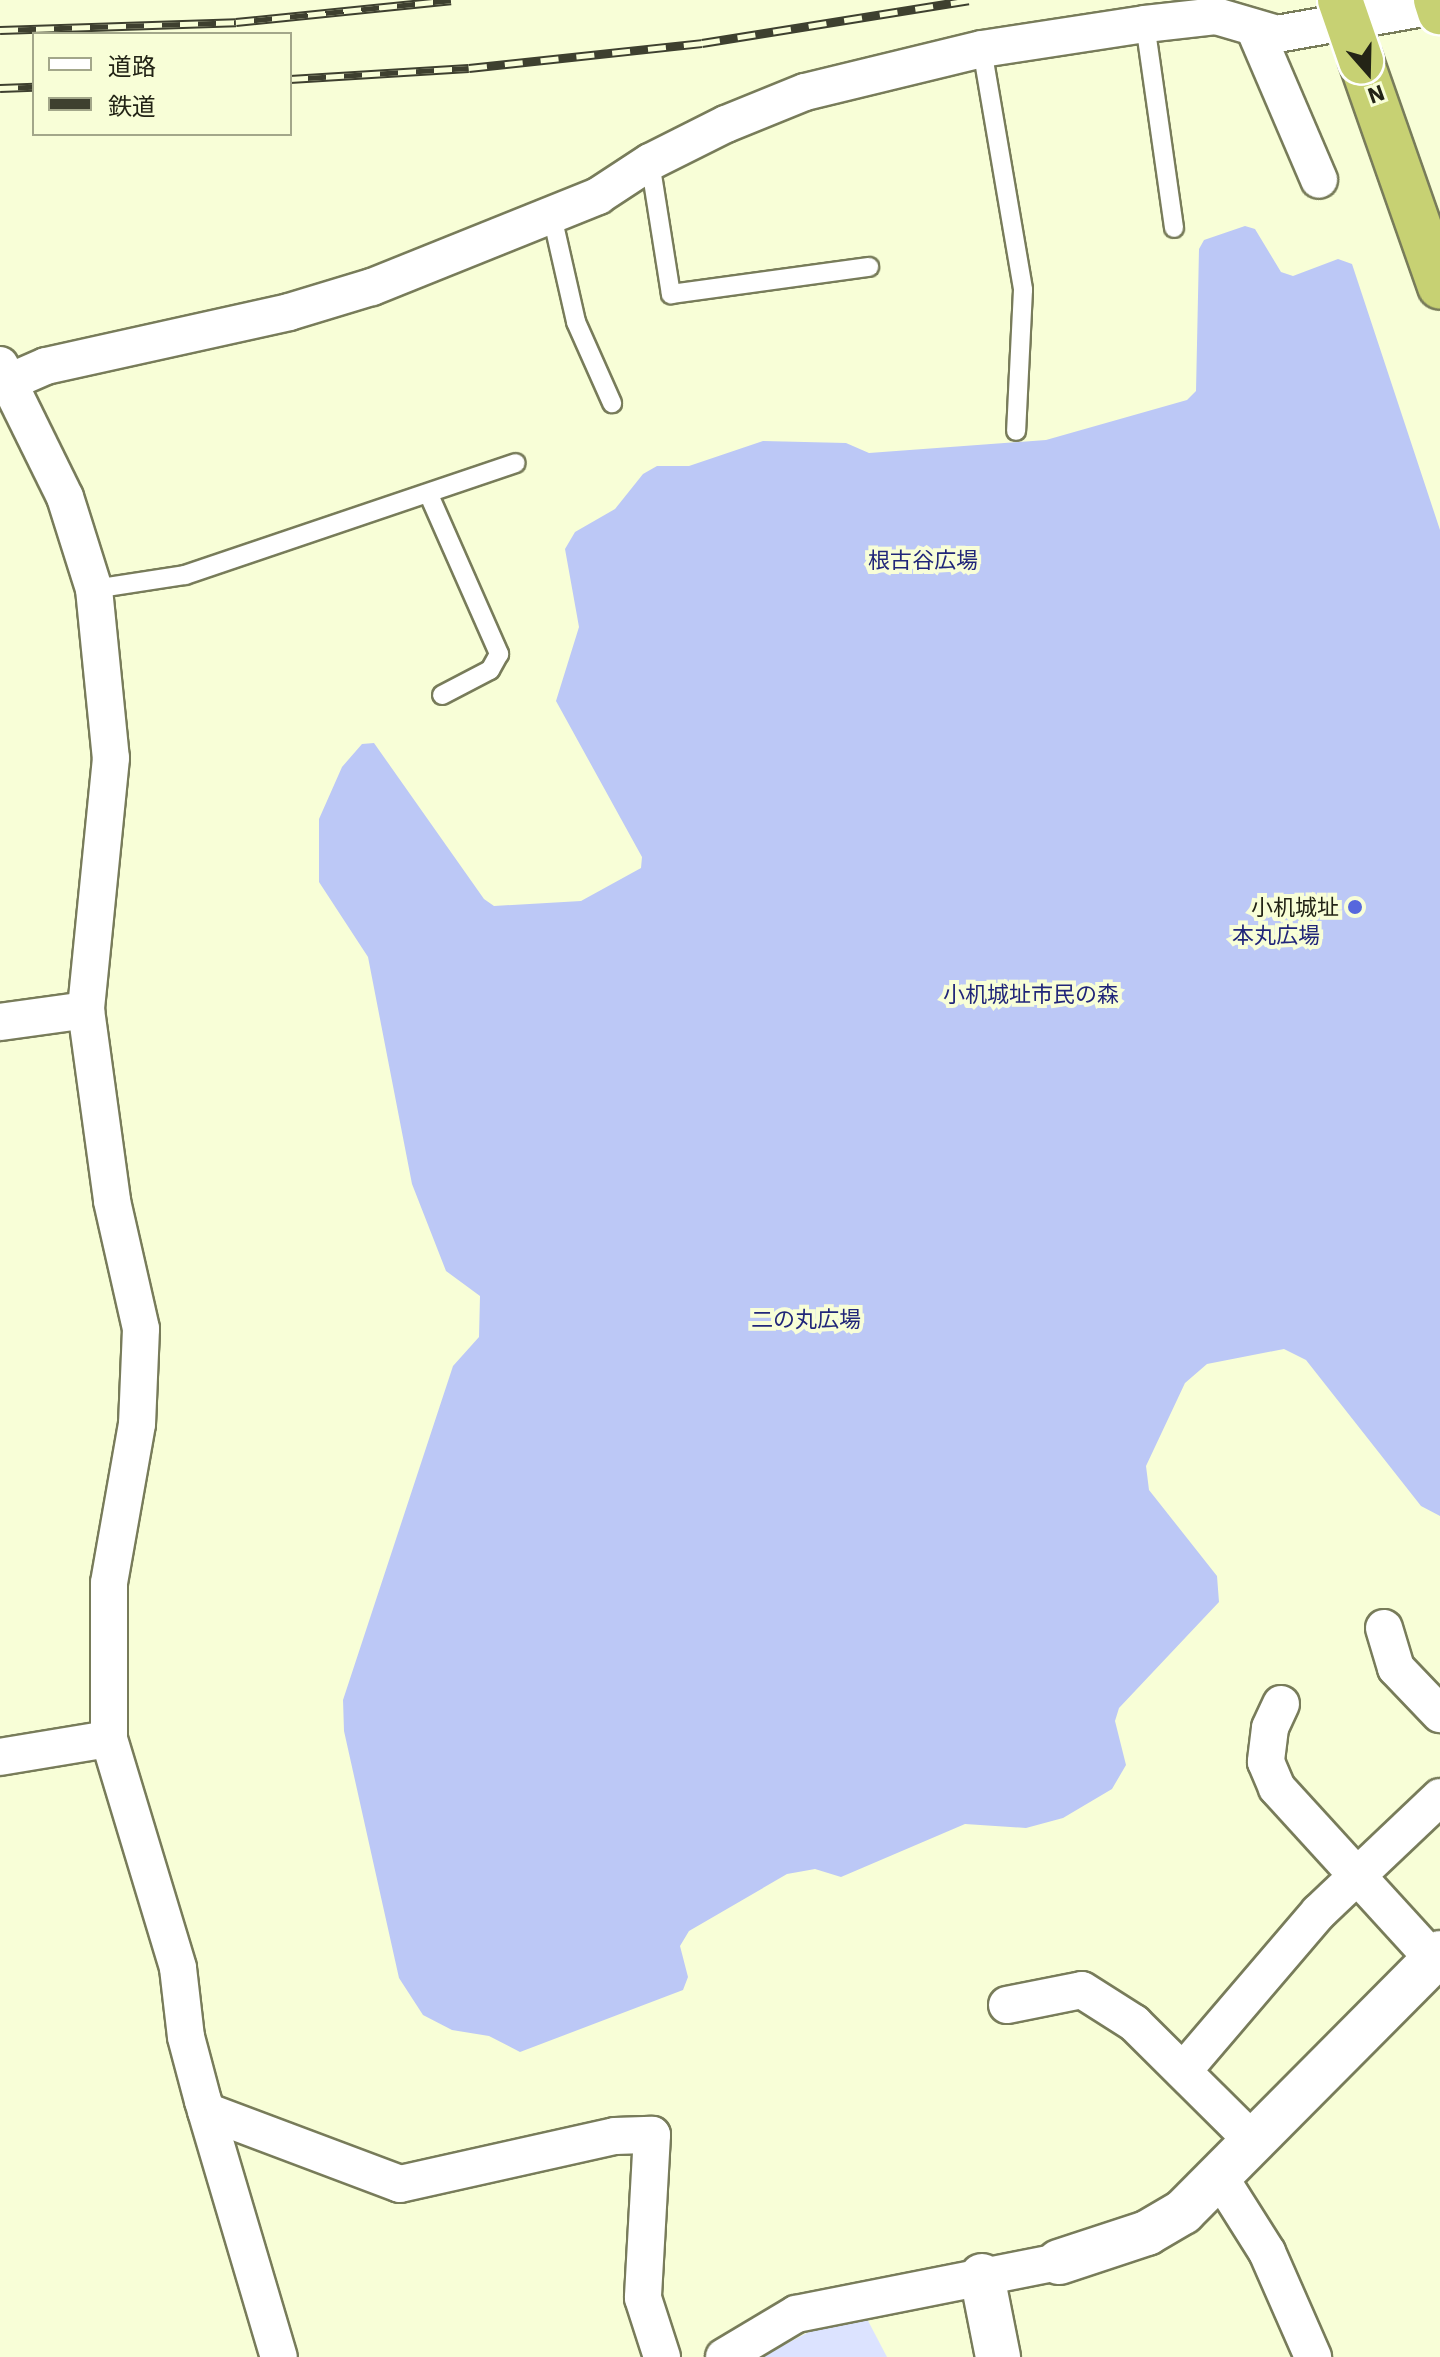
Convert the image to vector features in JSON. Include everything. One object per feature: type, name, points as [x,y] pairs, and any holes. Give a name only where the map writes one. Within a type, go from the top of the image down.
[{"type":"highway","points":[[1340,0],[1440,287]]},
{"type":"highway","points":[[1436,0],[1440,12]]},
{"type":"street","points":[[279,2357],[186,2037],[178,1968],[109,1739],[109,1583],[137,1424],[141,1329],[112,1201],[86,1010],[111,758],[94,589],[65,497],[3,377],[289,312],[372,287],[598,196],[650,162],[805,92],[982,49],[1145,24],[1216,16],[1277,34],[1440,5]]},
{"type":"street","points":[[1254,28],[1319,180]]},
{"type":"street","points":[[0,1022],[86,1010]]},
{"type":"street","points":[[1384,1628],[1396,1668],[1440,1714]]},
{"type":"street","points":[[724,2357],[796,2314],[1059,2262],[1147,2233],[1183,2212],[1437,1956],[1354,1876],[1277,1788],[1266,1762],[1270,1728],[1281,1704]]},
{"type":"street","points":[[0,1757],[109,1739]]},
{"type":"street","points":[[1183,2071],[1354,1876],[1440,1797]]},
{"type":"street","points":[[1007,2005],[1082,1990],[1134,2023],[1254,2142]]},
{"type":"street","points":[[206,2111],[400,2184],[615,2136],[652,2135],[643,2298],[662,2357]]},
{"type":"street","points":[[1219,2176],[1267,2252],[1313,2357]]},
{"type":"street","points":[[982,2276],[998,2357]]},
{"type":"lane","points":[[1145,24],[1174,228]]},
{"type":"lane","points":[[982,49],[1023,290],[1016,431]]},
{"type":"lane","points":[[650,162],[671,294],[869,267]]},
{"type":"lane","points":[[552,216],[576,322],[612,403]]},
{"type":"lane","points":[[94,589],[185,575],[429,495],[516,463]]},
{"type":"lane","points":[[429,495],[499,654],[490,670],[442,695]]},
{"type":"shaded area","points":[[865,2315],[887,2357],[761,2357],[826,2323]]},
{"type":"green space","name":"小机城址市民の森","points":[[1245,226],[1255,229],[1281,272],[1293,276],[1338,259],[1352,264],[1440,530],[1440,1516],[1421,1506],[1306,1360],[1284,1349],[1207,1364],[1185,1383],[1146,1466],[1149,1490],[1217,1576],[1219,1602],[1119,1708],[1115,1721],[1126,1765],[1112,1789],[1063,1818],[1026,1828],[965,1824],[841,1877],[815,1869],[787,1874],[689,1931],[680,1946],[688,1977],[683,1990],[520,2052],[489,2036],[452,2030],[423,2015],[399,1978],[344,1731],[343,1700],[453,1366],[479,1337],[480,1296],[446,1271],[412,1184],[368,957],[319,882],[319,819],[342,767],[362,744],[374,743],[484,899],[494,906],[581,901],[641,868],[642,857],[556,701],[579,627],[565,549],[575,532],[615,509],[643,474],[657,466],[689,466],[763,441],[846,443],[869,453],[1046,440],[1187,400],[1196,391],[1199,249],[1204,240]]},
{"type":"railway","points":[[0,30],[236,22],[451,0]]},
{"type":"railway","points":[[292,79],[469,68],[702,43],[969,0]]},
{"type":"railway","points":[[0,88],[32,87]]},
{"type":"place","name":"小机城址","points":[[1355,907]]},
{"type":"park label","name":"根古谷広場","points":[[923,560]]},
{"type":"park label","name":"本丸広場","points":[[1276,935]]},
{"type":"park label","name":"二の丸広場","points":[[806,1319]]}]
